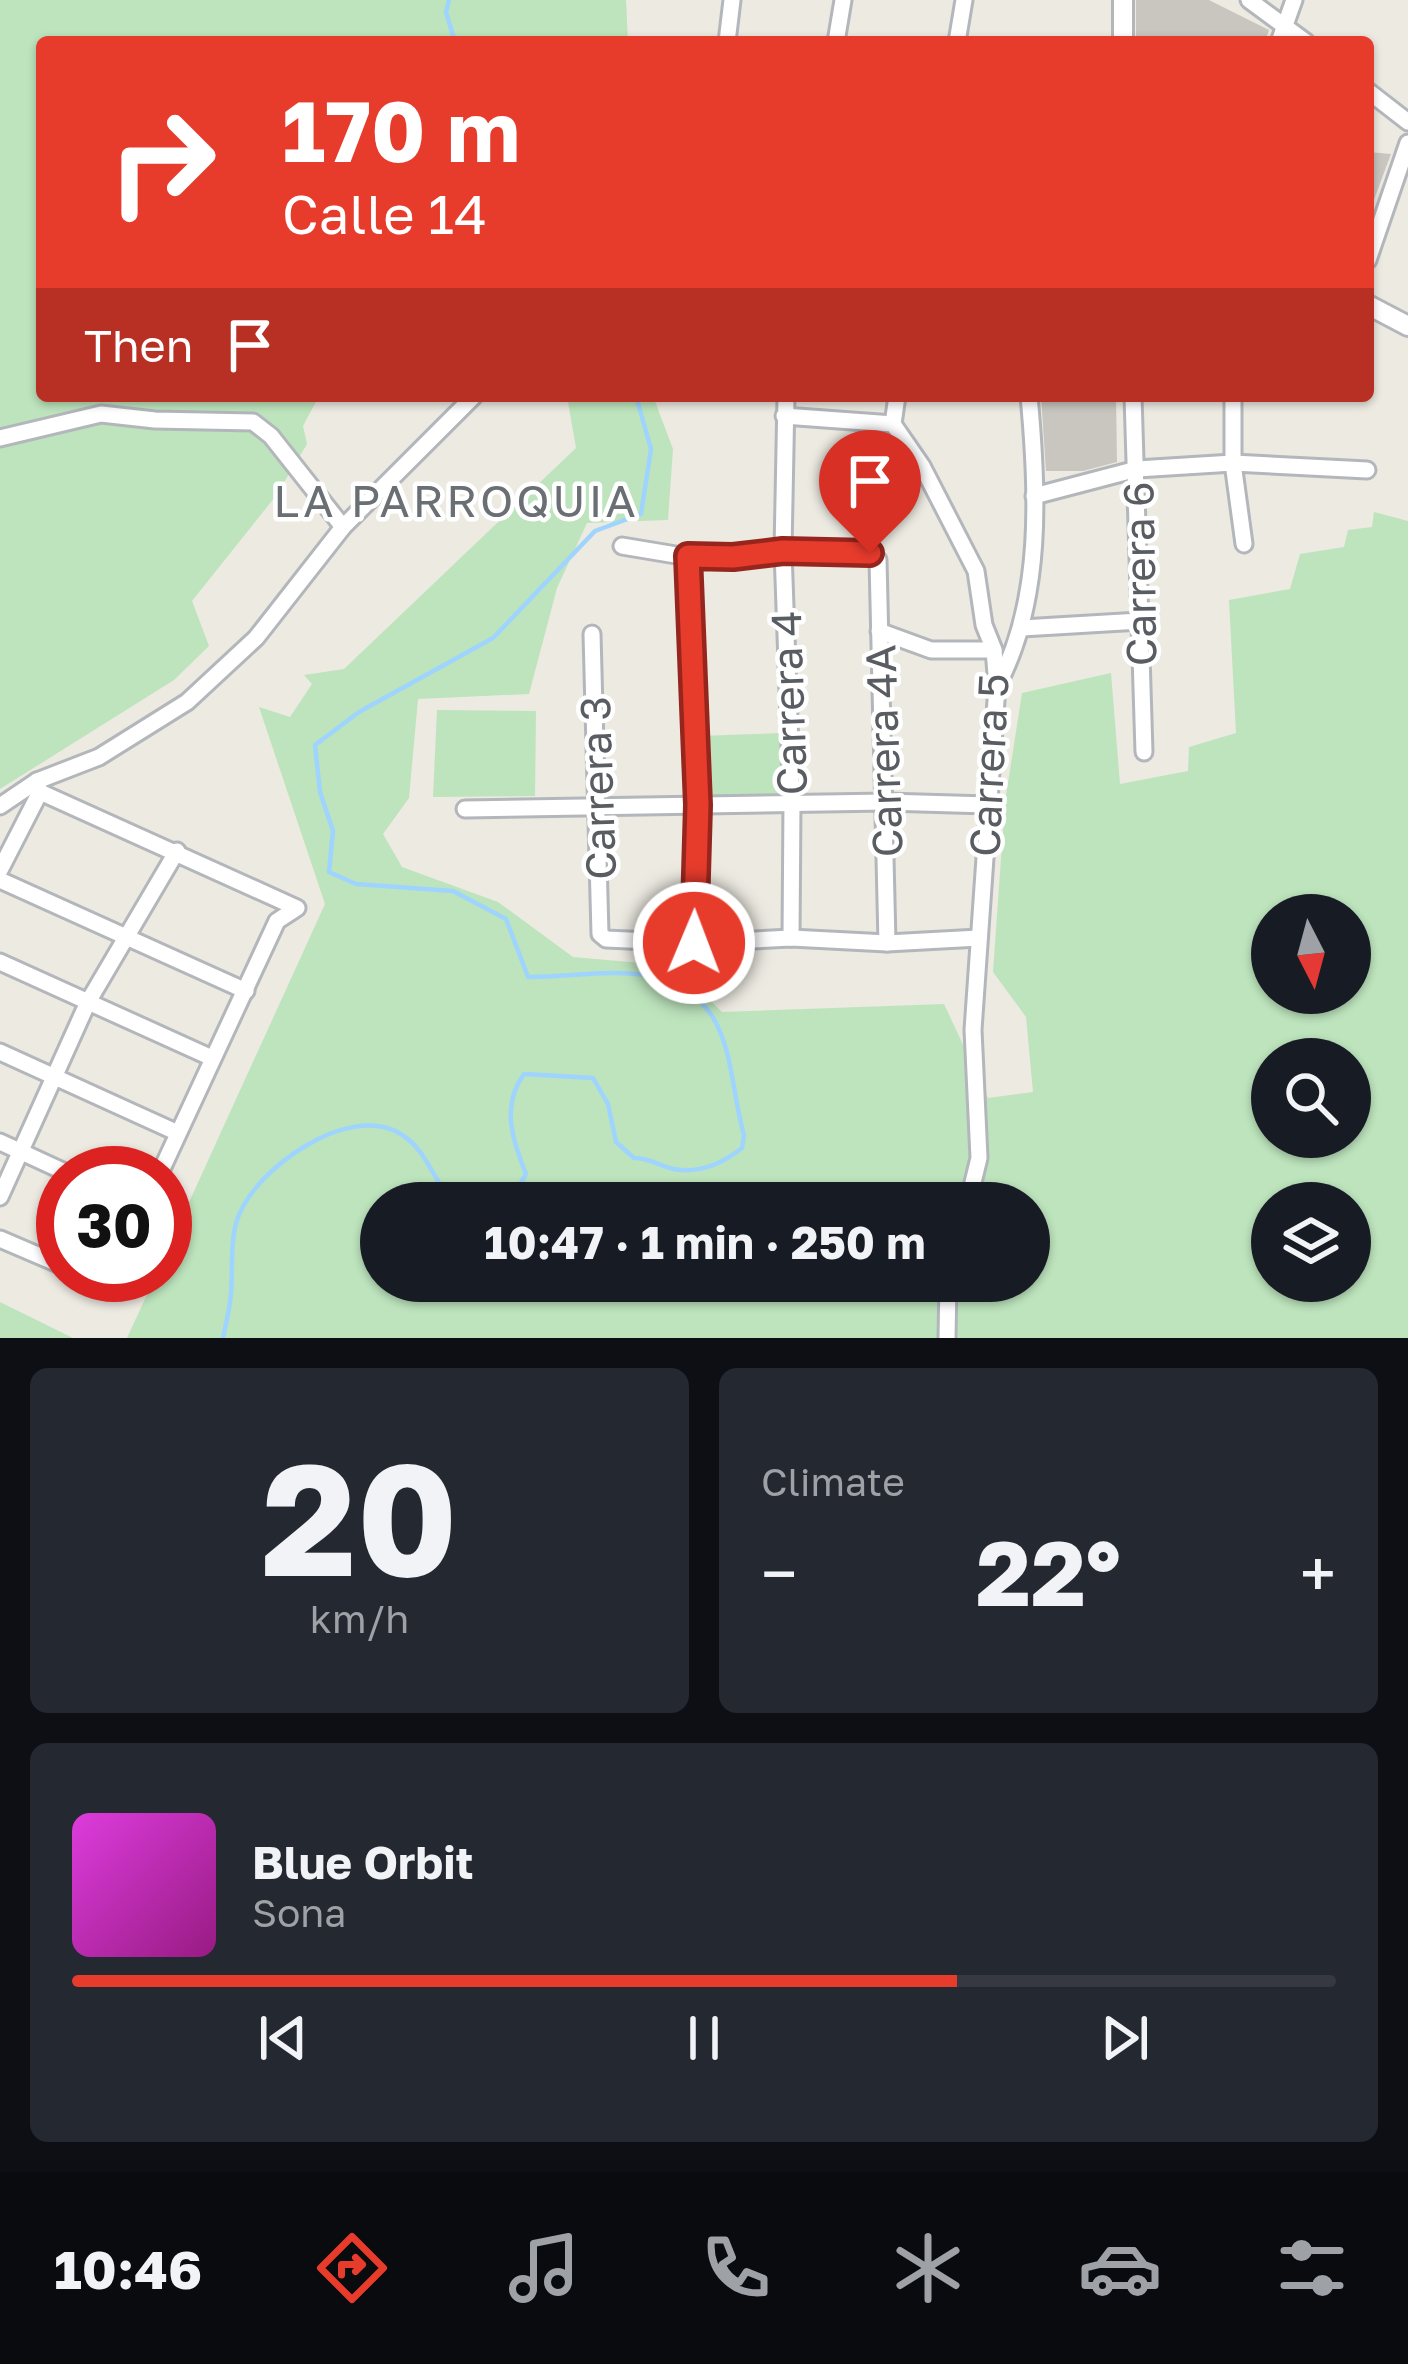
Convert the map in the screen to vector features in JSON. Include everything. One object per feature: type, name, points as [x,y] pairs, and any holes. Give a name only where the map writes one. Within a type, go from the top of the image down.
[{"type":"street","points":[[729,36],[732,0]]},
{"type":"street","points":[[837,36],[843,0]]},
{"type":"street","points":[[958,36],[964,0]]},
{"type":"street","points":[[1123,0],[1124,36]]},
{"type":"street","points":[[1249,0],[1282,34],[1294,0]]},
{"type":"street","points":[[1374,96],[1408,122]]},
{"type":"street","points":[[1374,242],[1408,143]]},
{"type":"street","points":[[1374,308],[1408,326]]},
{"type":"street","points":[[0,806],[99,757],[187,702],[256,638],[343,527],[468,402]]},
{"type":"street","name":"Carrera 4","points":[[785,402],[783,551],[792,803],[791,938]]},
{"type":"street","points":[[784,416],[893,424],[896,402]]},
{"type":"street","points":[[997,686],[1022,628],[1034,496],[1029,402]]},
{"type":"street","name":"Carrera 6","points":[[1133,402],[1144,752]]},
{"type":"street","points":[[1233,402],[1233,463],[1244,544]]},
{"type":"street","points":[[0,438],[101,414],[253,422],[271,436],[343,527]]},
{"type":"street","name":"Carrera 5","points":[[893,424],[922,466],[976,571],[984,625],[994,650],[997,686],[974,1030],[979,1158],[973,1182]]},
{"type":"street","points":[[1034,496],[1137,469],[1233,463],[1367,470]]},
{"type":"street","points":[[622,547],[688,556],[783,551]]},
{"type":"street","name":"Carrera 4A","points":[[783,551],[870,553],[882,571],[879,631],[887,943]]},
{"type":"street","points":[[688,556],[698,805],[694,943],[979,938]]},
{"type":"street","points":[[1022,628],[1139,621]]},
{"type":"street","points":[[879,631],[931,650],[994,650]]},
{"type":"street","name":"Carrera 3","points":[[592,634],[600,934],[606,939],[694,943]]},
{"type":"street","points":[[39,786],[297,908],[278,921],[172,1146]]},
{"type":"street","points":[[0,870],[39,786]]},
{"type":"street","points":[[465,809],[886,802],[988,806]]},
{"type":"street","points":[[0,1196],[88,1002],[177,851]]},
{"type":"street","points":[[0,880],[247,991]]},
{"type":"street","points":[[0,962],[212,1058]]},
{"type":"street","points":[[0,1052],[178,1133]]},
{"type":"street","points":[[0,1142],[36,1159]]},
{"type":"street","points":[[0,1239],[36,1254]]},
{"type":"street","points":[[946,1338],[947,1302]]},
{"type":"green space","points":[[0,0],[626,0],[628,36],[36,36],[36,402],[316,402],[303,426],[307,444],[275,497],[192,601],[209,646],[174,680],[0,789]]},
{"type":"green space","points":[[568,402],[655,402],[673,449],[668,520],[587,523],[557,588],[529,694],[418,699],[409,798],[383,834],[402,867],[498,902],[573,957],[675,966],[722,1012],[944,1004],[988,1098],[1033,1092],[1026,1017],[993,972],[1005,802],[1022,693],[1111,673],[1120,784],[1188,771],[1189,747],[1236,733],[1229,600],[1290,589],[1300,554],[1344,547],[1348,530],[1372,527],[1374,512],[1408,521],[1408,1338],[127,1338],[144,1302],[192,1302],[192,1196],[325,904],[259,707],[290,717],[312,684],[304,675],[344,669],[576,448]]},
{"type":"green space","points":[[437,710],[536,711],[535,796],[433,797]]},
{"type":"green space","points":[[782,733],[785,796],[699,798],[698,736]]},
{"type":"green space","points":[[0,1302],[73,1338],[0,1338]]},
{"type":"building","points":[[1136,0],[1209,0],[1269,30],[1267,36],[1136,36]]},
{"type":"building","points":[[1374,153],[1391,154],[1374,200]]},
{"type":"building","points":[[1041,402],[1116,402],[1117,462],[1083,471],[1046,471]]},
{"type":"waterway","points":[[449,0],[446,12],[453,36]]},
{"type":"waterway","points":[[521,1182],[526,1174],[513,1135],[511,1110],[524,1074],[593,1078],[608,1104],[616,1142],[634,1158],[693,1170],[719,1163],[742,1148],[744,1135],[719,1029],[695,996],[652,976],[528,977],[506,919],[453,891],[356,884],[329,872],[333,831],[320,792],[315,745],[359,712],[493,638],[595,531],[641,514],[651,449],[638,402]]},
{"type":"waterway","points":[[223,1338],[237,1220],[262,1181],[304,1146],[354,1127],[378,1126],[409,1140],[438,1182]]},
{"type":"district","name":"LA PARROQUIA","points":[[456,500]]},
{"type":"route","points":[[694,943],[698,805],[688,556],[870,553]]}]
